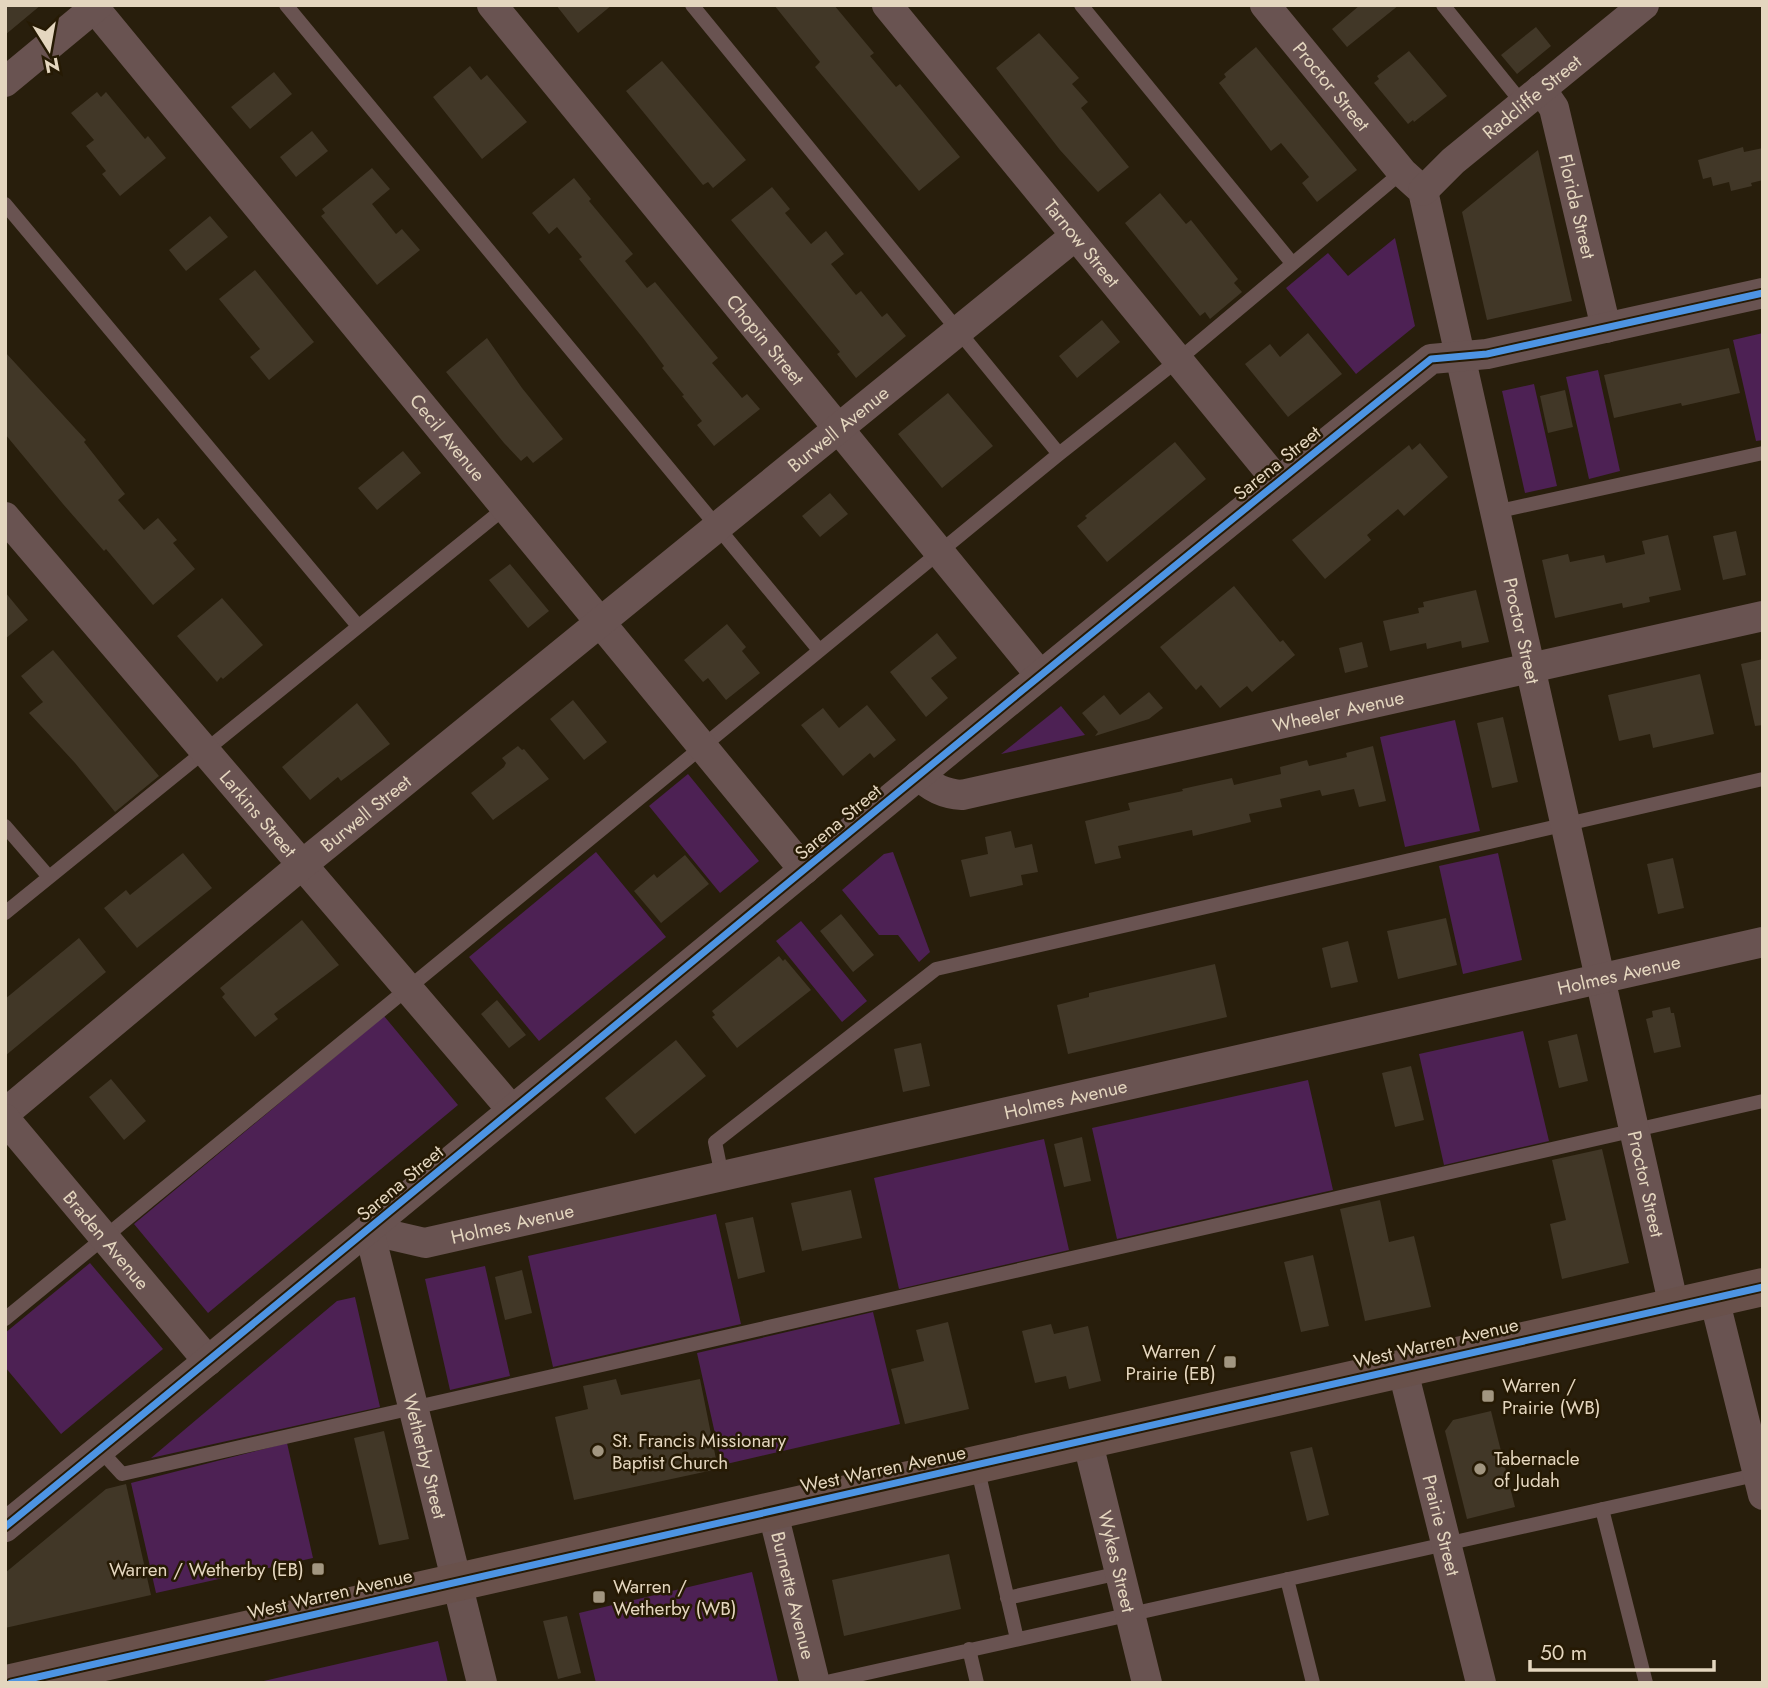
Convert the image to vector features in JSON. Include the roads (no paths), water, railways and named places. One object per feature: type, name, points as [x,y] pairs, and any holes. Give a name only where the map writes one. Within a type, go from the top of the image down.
[{"type":"main road","name":"West Warren Avenue","points":[[11,1683],[1763,1287]]},
{"type":"street","name":"Chopin Street","points":[[492,5],[1040,675]]},
{"type":"street","name":"Tarnow Street","points":[[887,5],[1278,482]]},
{"type":"street","name":"Proctor Street","points":[[1265,5],[1412,182],[1460,356],[1674,1307]]},
{"type":"street","points":[[5,82],[95,6]]},
{"type":"street","name":"Cecil Avenue","points":[[95,6],[804,870]]},
{"type":"street","name":"Radcliffe Street","points":[[1412,182],[1453,161],[1532,97],[1632,9]]},
{"type":"street","name":"Florida Street","points":[[1532,97],[1554,108],[1606,328]]},
{"type":"street","name":"Burwell Avenue","points":[[600,622],[1075,236]]},
{"type":"street","name":"Sarena Street","points":[[5,1527],[1040,675],[1431,359],[1487,354],[1763,293]]},
{"type":"street","name":"Larkins Street","points":[[5,517],[511,1109]]},
{"type":"street","name":"Wheeler Avenue","points":[[919,775],[939,790],[962,795],[1763,616]]},
{"type":"street","name":"Burwell Street","points":[[5,1112],[600,622]]},
{"type":"street","name":"Holmes Avenue","points":[[369,1230],[425,1243],[1763,942]]},
{"type":"street","name":"Braden Avenue","points":[[5,1119],[208,1362]]},
{"type":"street","name":"Wetherby Street","points":[[369,1230],[482,1683]]},
{"type":"street","points":[[1714,1298],[1761,1481]]},
{"type":"street","name":"Prairie Street","points":[[1402,1367],[1481,1683]]},
{"type":"street","name":"Wykes Street","points":[[1087,1438],[1147,1683]]},
{"type":"street","name":"Burnette Avenue","points":[[772,1509],[815,1683]]},
{"type":"lane","points":[[286,5],[819,650]]},
{"type":"lane","points":[[692,5],[1059,454]]},
{"type":"lane","points":[[1081,5],[1292,262]]},
{"type":"lane","points":[[1443,5],[1532,97]]},
{"type":"lane","points":[[5,1319],[940,551],[1178,360],[1292,262],[1412,182]]},
{"type":"lane","points":[[5,204],[358,626]]},
{"type":"lane","points":[[1495,512],[1763,453]]},
{"type":"lane","points":[[5,913],[506,507]]},
{"type":"lane","points":[[722,1176],[715,1142],[936,969],[1763,779]]},
{"type":"lane","points":[[5,826],[49,877]]},
{"type":"lane","points":[[100,1450],[122,1474],[1763,1101]]},
{"type":"lane","points":[[977,1464],[1017,1639]]},
{"type":"lane","points":[[822,1683],[1602,1509],[1761,1481]]},
{"type":"lane","points":[[1602,1509],[1646,1683]]},
{"type":"lane","points":[[1007,1598],[1120,1573]]},
{"type":"lane","points":[[1287,1580],[1313,1683]]},
{"type":"lane","points":[[969,1649],[977,1683]]},
{"type":"place","name":"Warren / Prairie (EB)","points":[[1230,1362]]},
{"type":"place","name":"Warren / Prairie (WB)","points":[[1488,1396]]},
{"type":"place","name":"St. Francis Missionary Baptist Church","points":[[598,1451]]},
{"type":"place","name":"Tabernacle of Judah","points":[[1480,1469]]},
{"type":"place","name":"Warren / Wetherby (EB)","points":[[318,1569]]},
{"type":"place","name":"Warren / Wetherby (WB)","points":[[599,1597]]}]
